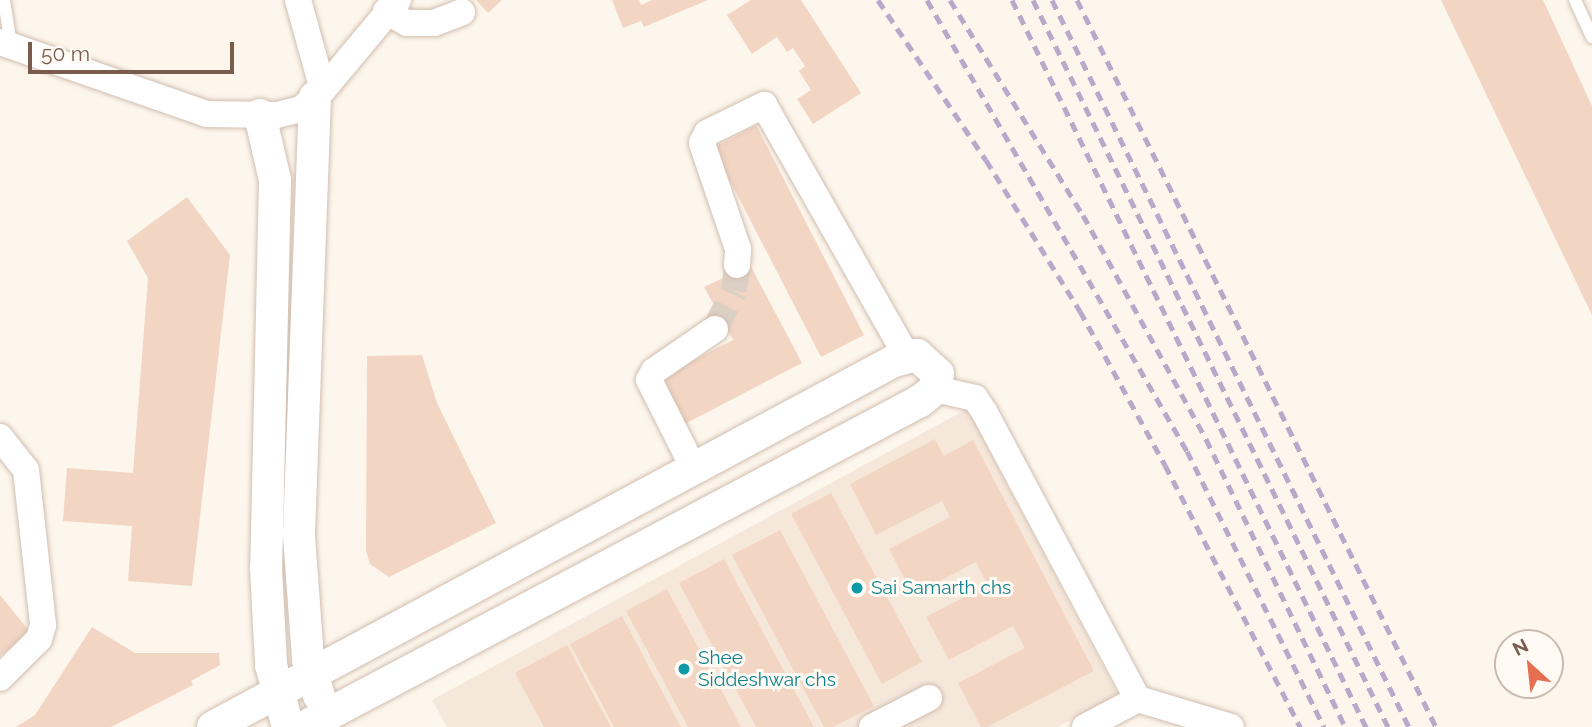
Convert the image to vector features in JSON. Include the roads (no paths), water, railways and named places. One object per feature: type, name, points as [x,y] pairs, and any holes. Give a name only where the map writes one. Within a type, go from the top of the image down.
[{"type":"street","points":[[298,0],[319,94],[312,179],[299,536],[312,677],[321,723],[935,389],[975,398],[985,413],[1138,699]]},
{"type":"street","points":[[5,43],[207,114],[260,115],[301,108],[319,94],[392,5],[407,23],[434,23],[462,12]]},
{"type":"street","points":[[737,265],[738,248],[702,143],[707,133],[764,105],[906,355]]},
{"type":"street","points":[[260,115],[275,180],[266,568],[271,665],[288,727]]},
{"type":"street","points":[[275,180],[312,179]]},
{"type":"street","points":[[694,470],[649,380],[654,371],[715,329]]},
{"type":"street","points":[[214,727],[312,677],[906,355],[917,355],[931,364],[937,374],[935,389]]},
{"type":"street","points":[[789,418],[812,458]]},
{"type":"street","points":[[0,437],[26,470],[43,625],[39,639],[0,678]]},
{"type":"street","points":[[505,571],[526,610]]},
{"type":"street","points":[[872,727],[929,698]]},
{"type":"street","points":[[1085,727],[1138,699],[1231,727]]},
{"type":"lane","points":[[4,0],[5,43]]},
{"type":"lane","points":[[1575,0],[1592,37]]},
{"type":"tunnel","points":[[715,329],[734,291],[737,265]]},
{"type":"railway","points":[[878,0],[986,160],[1080,311],[1165,465],[1300,727]]},
{"type":"railway","points":[[927,0],[1187,451],[1324,727]]},
{"type":"railway","points":[[950,0],[1083,215],[1206,439],[1345,727]]},
{"type":"railway","points":[[1012,0],[1366,727]]},
{"type":"railway","points":[[1033,0],[1388,727]]},
{"type":"railway","points":[[1052,0],[1409,727]]},
{"type":"railway","points":[[1077,0],[1436,727]]},
{"type":"place","name":"Sai Samarth chs","points":[[857,588]]},
{"type":"place","name":"Shee Siddeshwar chs","points":[[684,669]]}]
